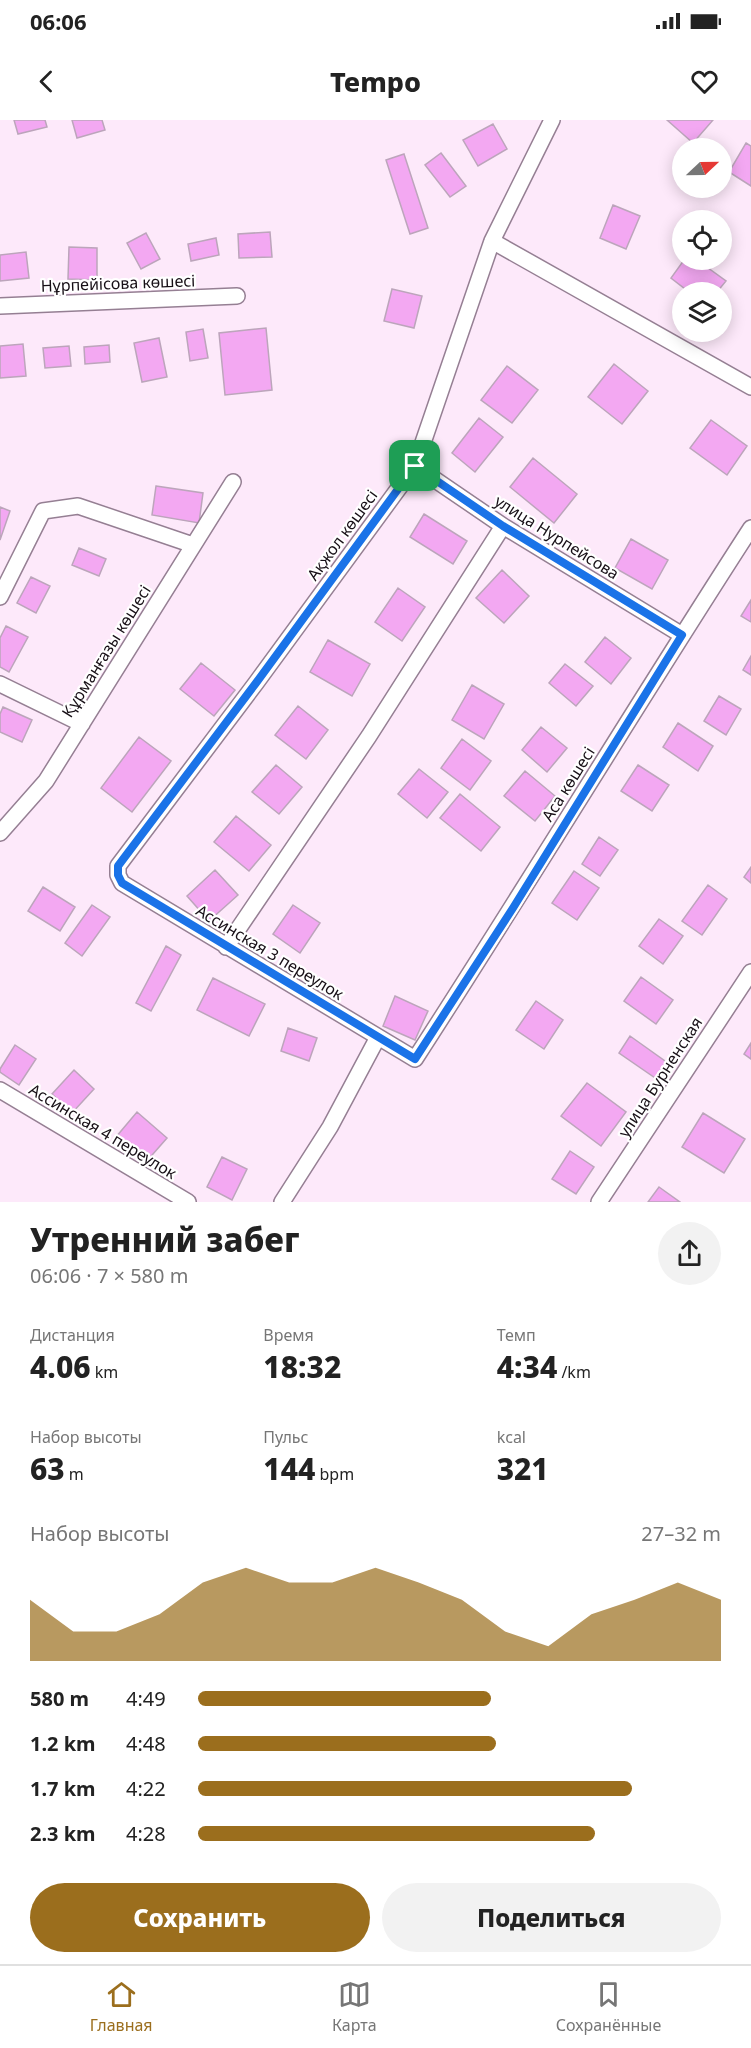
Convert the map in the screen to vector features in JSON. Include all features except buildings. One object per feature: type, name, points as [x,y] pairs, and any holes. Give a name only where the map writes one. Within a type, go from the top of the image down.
[{"type":"street","name":"Ақжол көшесі","points":[[118,866],[415,466],[492,241],[552,120]]},
{"type":"street","points":[[492,241],[751,387]]},
{"type":"street","name":"Нұрпейісова көшесі","points":[[0,306],[237,296]]},
{"type":"street","name":"улица Нурпейсова","points":[[415,466],[503,526],[682,635]]},
{"type":"street","name":"Құрманғазы көшесі","points":[[0,833],[46,781],[233,482]]},
{"type":"street","points":[[0,597],[43,511],[78,506],[193,545]]},
{"type":"street","points":[[226,947],[369,736],[503,526]]},
{"type":"street","name":"Аса көшесі","points":[[415,1059],[513,908],[751,528]]},
{"type":"street","points":[[0,684],[82,724]]},
{"type":"street","name":"Ассинская 3 переулок","points":[[118,866],[118,875],[122,883],[415,1059]]},
{"type":"street","name":"улица Бурненская","points":[[599,1202],[751,972]]},
{"type":"street","points":[[282,1202],[330,1127],[378,1037]]},
{"type":"street","name":"Ассинская 4 переулок","points":[[0,1090],[188,1202]]},
{"type":"route","points":[[415,466],[503,526],[682,635],[513,908],[415,1059],[122,883],[118,875],[118,866],[415,466]]}]
